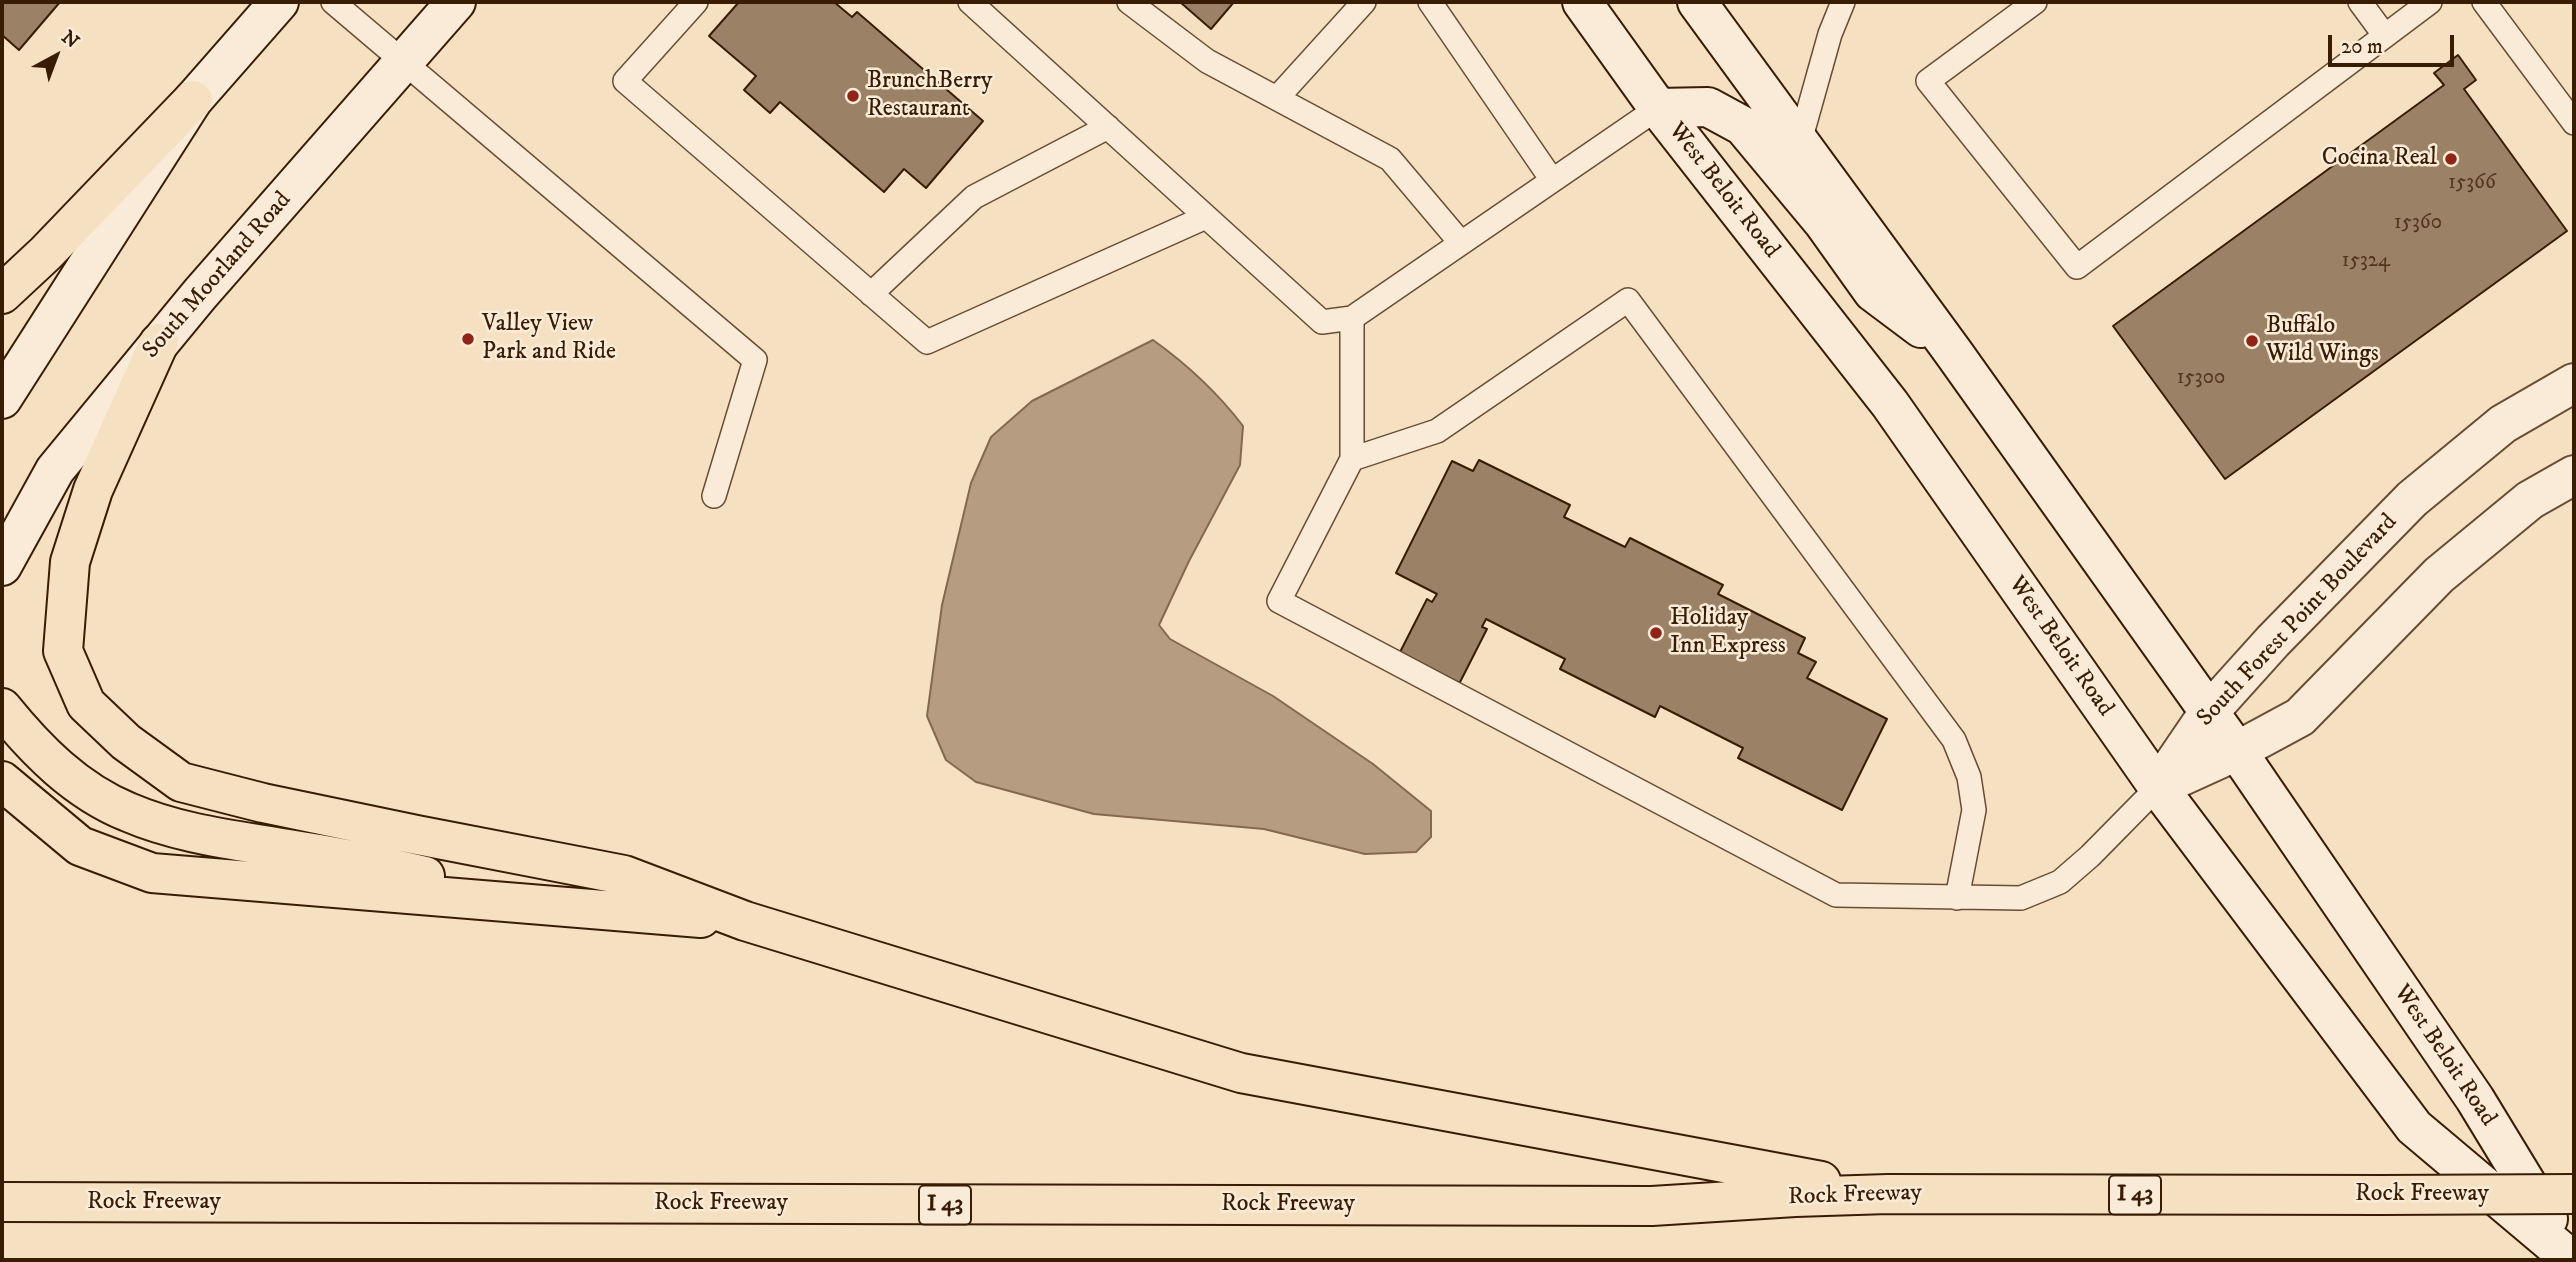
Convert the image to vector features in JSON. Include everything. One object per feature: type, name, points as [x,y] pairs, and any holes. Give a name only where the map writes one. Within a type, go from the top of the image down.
[{"type":"highway","points":[[2,295],[193,100]]},
{"type":"highway","points":[[159,343],[93,490],[70,562],[63,651],[86,704],[126,742],[181,782],[263,803],[624,875],[745,922],[1241,1073],[1888,1194]]},
{"type":"highway","points":[[2,708],[30,743],[70,777],[126,812],[188,833],[361,861],[549,905]]},
{"type":"highway","points":[[2,781],[80,846],[152,873],[745,922]]},
{"type":"highway","name":"Rock Freeway","points":[[2,1202],[1652,1206],[1796,1196],[1888,1194],[2574,1195]]},
{"type":"main road","points":[[2,399],[193,100],[279,2]]},
{"type":"main road","name":"South Moorland Road","points":[[2,566],[55,470],[159,343],[456,2]]},
{"type":"main road","name":"West Beloit Road","points":[[1582,2],[1658,108],[1890,404],[2158,787],[2414,1127],[2572,1260]]},
{"type":"main road","name":"West Beloit Road","points":[[1698,2],[1953,352],[2237,751],[2475,1099],[2572,1260]]},
{"type":"main road","points":[[1658,108],[1707,107],[1743,126],[1823,222],[1873,292],[1953,352]]},
{"type":"main road","name":"South Forest Point Boulevard","points":[[2158,787],[2209,712],[2273,641],[2412,499],[2502,424],[2574,383]]},
{"type":"main road","name":"South Forest Point Boulevard","points":[[2158,787],[2301,718],[2440,575],[2530,500],[2574,475]]},
{"type":"lane","points":[[333,2],[755,360],[714,496]]},
{"type":"lane","points":[[696,2],[625,81],[927,342],[1206,217]]},
{"type":"lane","points":[[970,2],[1322,322],[1352,318],[1658,108]]},
{"type":"lane","points":[[1129,2],[1207,61],[1390,159],[1461,243]]},
{"type":"lane","points":[[1277,98],[1364,2]]},
{"type":"lane","points":[[1430,2],[1552,180]]},
{"type":"lane","points":[[1800,141],[1830,34],[1843,2]]},
{"type":"lane","points":[[2035,2],[1928,81],[2077,267],[2430,2]]},
{"type":"lane","points":[[2360,2],[2385,36]]},
{"type":"lane","points":[[2484,2],[2566,96],[2574,123]]},
{"type":"lane","points":[[871,294],[974,197],[1108,127]]},
{"type":"lane","points":[[1352,458],[1437,431],[1628,300],[1954,740],[1969,777],[1974,810],[1957,898]]},
{"type":"lane","points":[[1352,318],[1352,458],[1279,601],[1836,895],[2021,898],[2060,882],[2090,856],[2158,787]]},
{"type":"shaded area","points":[[1153,340],[1201,380],[1243,426],[1240,465],[1189,561],[1159,625],[1170,639],[1273,696],[1373,764],[1431,811],[1431,837],[1416,852],[1365,854],[1264,829],[1094,814],[976,782],[946,760],[927,716],[942,605],[971,483],[991,437],[1032,401]]},
{"type":"building","points":[[2,2],[60,2],[19,50],[2,35]]},
{"type":"building","name":"BrunchBerry Restaurant","points":[[739,2],[834,2],[852,17],[857,12],[983,121],[926,188],[904,169],[884,192],[780,102],[770,113],[744,90],[756,76],[709,36]]},
{"type":"building","points":[[1180,2],[1234,2],[1211,29]]},
{"type":"building","points":[[2458,55],[2476,80],[2464,89],[2567,231],[2225,479],[2113,326],[2444,85],[2434,73]]},
{"type":"building","name":"Holiday Inn Express","points":[[1479,460],[1570,505],[1564,517],[1625,547],[1630,538],[1723,585],[1718,594],[1805,638],[1798,653],[1816,662],[1807,678],[1887,719],[1842,810],[1738,758],[1743,748],[1660,706],[1655,717],[1560,669],[1565,659],[1486,619],[1482,627],[1487,629],[1456,690],[1396,660],[1427,599],[1432,602],[1437,594],[1396,573],[1452,461],[1473,471]]},
{"type":"place","name":"BrunchBerry Restaurant","points":[[853,96]]},
{"type":"place","name":"Cocina Real","points":[[2451,159]]},
{"type":"place","name":"Valley View Park and Ride","points":[[468,339]]},
{"type":"place","name":"Buffalo Wild Wings","points":[[2252,341]]},
{"type":"place","name":"Holiday Inn Express","points":[[1656,633]]}]
